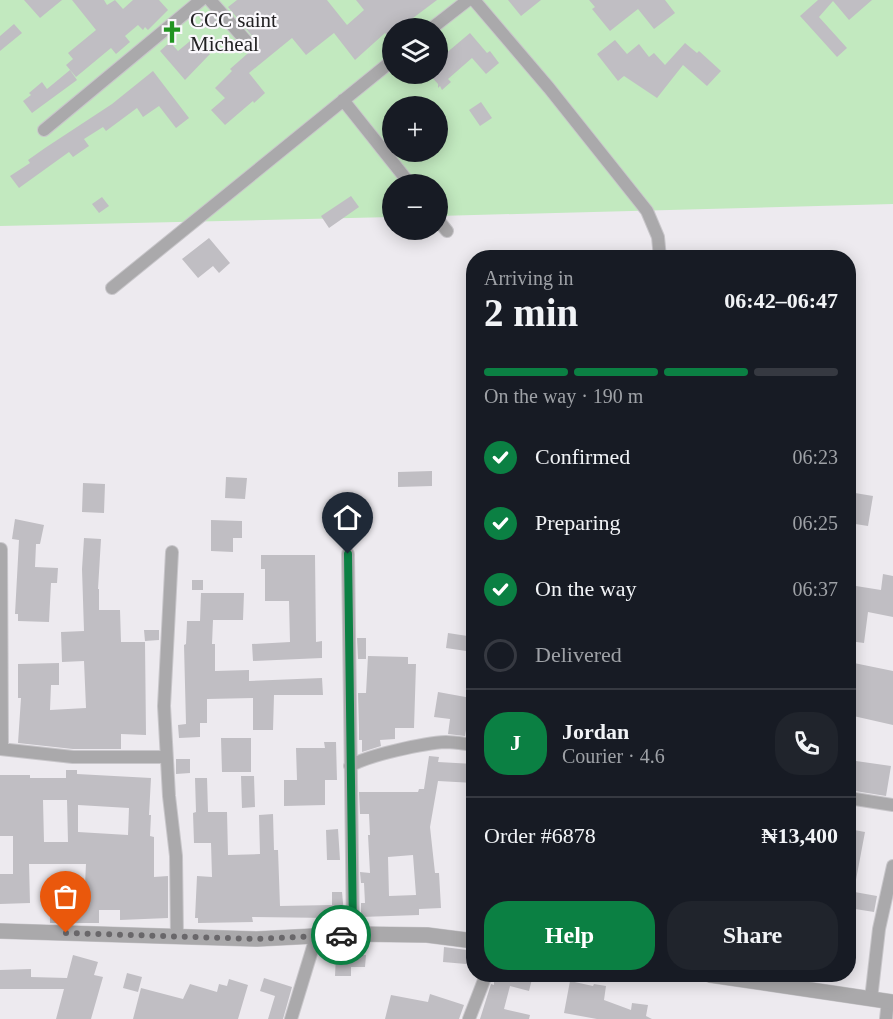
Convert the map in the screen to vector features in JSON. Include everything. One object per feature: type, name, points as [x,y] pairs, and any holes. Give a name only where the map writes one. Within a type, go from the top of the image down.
[{"type":"street","points":[[44,130],[201,0]]},
{"type":"street","points":[[210,0],[247,42]]},
{"type":"street","points":[[445,18],[468,0]]},
{"type":"street","points":[[474,0],[549,88],[647,211],[658,237],[659,250]]},
{"type":"street","points":[[112,288],[382,69]]},
{"type":"street","points":[[343,100],[402,174]]},
{"type":"street","points":[[1,549],[1,749],[73,757],[166,757]]},
{"type":"street","points":[[172,552],[164,706],[166,757],[176,856],[177,937]]},
{"type":"street","points":[[348,554],[353,934]]},
{"type":"street","points":[[351,766],[368,757],[427,744],[449,742],[466,744]]},
{"type":"street","points":[[856,799],[893,805]]},
{"type":"street","points":[[871,999],[879,929],[893,866]]},
{"type":"street","points":[[0,931],[257,939],[353,934],[428,935],[466,939]]},
{"type":"street","points":[[291,1019],[316,937]]},
{"type":"street","points":[[469,1019],[483,982]]},
{"type":"street","points":[[757,982],[891,1002],[886,1019]]},
{"type":"green space","points":[[0,0],[893,0],[893,204],[448,216],[448,174],[382,174],[382,217],[0,226]]},
{"type":"building","points":[[24,0],[62,0],[40,18]]},
{"type":"building","points":[[72,0],[104,0],[107,5],[115,0],[123,9],[133,0],[159,0],[168,10],[148,30],[145,27],[143,30],[138,25],[125,36],[130,42],[116,54],[111,48],[76,77],[66,65],[73,59],[68,53],[96,30]]},
{"type":"building","points":[[237,0],[327,0],[347,25],[364,10],[356,0],[437,0],[413,18],[382,18],[382,36],[355,60],[334,33],[306,55],[292,38],[249,73],[265,93],[225,125],[211,110],[225,98],[215,88],[232,71],[230,69],[255,47],[253,37],[228,7]]},
{"type":"building","points":[[508,0],[541,0],[521,16]]},
{"type":"building","points":[[589,0],[665,0],[675,13],[654,29],[638,9],[610,31],[592,9],[595,7]]},
{"type":"building","points":[[818,0],[872,0],[849,20],[833,1],[819,17],[847,48],[837,57],[800,16]]},
{"type":"building","points":[[210,12],[217,21],[207,28],[200,19]]},
{"type":"building","points":[[14,24],[22,33],[0,51],[0,36]]},
{"type":"building","points":[[470,33],[487,53],[490,51],[499,63],[486,74],[472,58],[448,79],[448,52]]},
{"type":"building","points":[[195,37],[210,54],[185,80],[160,51],[170,42],[178,51]]},
{"type":"building","points":[[615,40],[627,54],[639,44],[649,57],[654,53],[665,65],[685,43],[697,53],[699,51],[721,71],[707,86],[683,65],[657,98],[624,76],[618,81],[597,54]]},
{"type":"building","points":[[70,70],[77,80],[32,113],[23,101],[31,95],[29,93],[42,82],[47,89]]},
{"type":"building","points":[[153,71],[189,118],[176,128],[159,106],[143,117],[137,108],[106,131],[103,127],[84,139],[89,146],[73,157],[69,152],[19,188],[10,176],[30,163],[28,160],[112,104]]},
{"type":"building","points":[[448,79],[451,82],[442,90],[440,86],[438,88],[438,84],[448,84]]},
{"type":"building","points":[[481,102],[492,118],[480,126],[469,110]]},
{"type":"building","points":[[351,196],[359,207],[329,228],[321,216]]},
{"type":"building","points":[[102,197],[109,206],[99,213],[92,204]]},
{"type":"building","points":[[209,238],[230,263],[219,273],[213,266],[198,278],[182,259]]},
{"type":"building","points":[[432,471],[432,486],[398,487],[398,472]]},
{"type":"building","points":[[226,477],[247,478],[245,499],[225,498]]},
{"type":"building","points":[[83,483],[105,484],[104,513],[82,512]]},
{"type":"building","points":[[856,493],[873,496],[868,526],[856,524]]},
{"type":"building","points":[[15,519],[44,525],[40,544],[36,544],[35,567],[58,568],[57,583],[51,583],[49,622],[18,621],[18,614],[15,614],[19,540],[12,539]]},
{"type":"building","points":[[211,520],[242,521],[242,538],[233,538],[233,552],[211,551]]},
{"type":"building","points":[[84,538],[101,539],[99,610],[120,610],[121,642],[145,642],[146,735],[121,734],[121,749],[73,749],[18,743],[21,698],[18,698],[18,664],[59,663],[59,685],[51,685],[50,710],[86,708],[84,661],[62,662],[61,632],[84,631],[82,569]]},
{"type":"building","points":[[261,555],[315,555],[316,642],[322,641],[322,658],[253,661],[252,644],[290,642],[289,601],[265,601],[265,569],[261,569]]},
{"type":"building","points":[[883,574],[893,576],[893,617],[868,612],[864,643],[856,642],[856,586],[881,590]]},
{"type":"building","points":[[192,580],[203,580],[203,590],[192,590]]},
{"type":"building","points":[[201,593],[244,593],[243,620],[213,620],[212,644],[215,644],[215,671],[249,670],[249,681],[322,678],[323,695],[274,695],[273,730],[253,730],[253,698],[207,699],[207,723],[200,723],[200,737],[179,738],[178,725],[186,724],[184,645],[186,644],[187,621],[200,621]]},
{"type":"building","points":[[144,630],[159,630],[159,640],[145,641]]},
{"type":"building","points":[[448,633],[466,636],[466,651],[446,648]]},
{"type":"building","points":[[357,638],[366,638],[366,659],[358,659]]},
{"type":"building","points":[[368,656],[408,657],[408,664],[416,664],[414,728],[395,728],[395,739],[380,740],[381,746],[362,752],[362,740],[359,740],[358,693],[366,693]]},
{"type":"building","points":[[856,663],[893,671],[893,725],[856,717]]},
{"type":"building","points":[[438,692],[466,697],[465,736],[448,734],[450,719],[434,717]]},
{"type":"building","points":[[221,738],[251,738],[251,772],[222,772]]},
{"type":"building","points":[[324,742],[336,742],[337,780],[325,780],[325,805],[284,806],[284,780],[297,780],[296,748],[325,748]]},
{"type":"building","points":[[429,756],[439,757],[438,762],[466,764],[466,783],[438,781],[430,827],[435,873],[439,873],[441,908],[419,909],[419,915],[361,917],[361,903],[365,903],[364,883],[361,883],[360,872],[370,873],[368,835],[370,835],[369,814],[360,814],[359,792],[418,792],[419,789],[424,789]],"holes":[[[413,855],[416,895],[389,896],[388,857]]]},
{"type":"building","points":[[176,759],[190,759],[190,773],[176,774]]},
{"type":"building","points":[[856,761],[891,766],[886,796],[856,791]]},
{"type":"building","points":[[66,770],[77,770],[77,774],[151,778],[149,815],[151,815],[150,836],[154,837],[154,877],[168,876],[168,918],[120,920],[120,910],[99,910],[99,923],[50,923],[50,905],[84,905],[86,864],[29,864],[30,903],[0,904],[0,874],[13,874],[13,836],[0,836],[0,775],[66,778]],"holes":[[[43,800],[67,800],[68,842],[44,842]],[[78,805],[129,808],[128,835],[78,832]]]},
{"type":"building","points":[[241,776],[254,776],[255,807],[242,808]]},
{"type":"building","points":[[195,778],[207,778],[208,812],[227,812],[228,855],[260,854],[259,815],[273,814],[274,850],[278,850],[280,906],[332,905],[332,892],[342,892],[344,914],[330,914],[330,918],[252,917],[253,922],[198,923],[198,918],[195,918],[197,876],[212,877],[211,843],[194,843]]},
{"type":"building","points":[[338,829],[340,860],[327,860],[326,830]]},
{"type":"building","points":[[856,830],[865,832],[856,880]]},
{"type":"building","points":[[856,892],[877,896],[874,912],[856,909]]},
{"type":"building","points":[[444,947],[466,950],[466,964],[443,962]]},
{"type":"building","points":[[336,954],[366,955],[365,967],[351,967],[351,976],[335,976]]},
{"type":"building","points":[[73,955],[98,962],[94,975],[103,977],[91,1019],[56,1019],[64,989],[0,989],[0,970],[31,969],[31,977],[67,978]]},
{"type":"building","points":[[127,973],[142,977],[138,992],[123,988]]},
{"type":"building","points":[[264,978],[292,987],[283,1019],[268,1019],[275,996],[260,991]]},
{"type":"building","points":[[229,979],[248,985],[238,1019],[133,1019],[141,988],[183,999],[190,984],[217,992],[219,984],[227,986]]},
{"type":"building","points":[[494,982],[531,982],[529,991],[510,986],[504,1009],[530,1015],[529,1019],[480,1019],[491,984],[494,985]]},
{"type":"building","points":[[570,982],[575,982],[606,986],[604,1000],[631,1010],[632,1003],[648,1005],[646,1016],[652,1019],[597,1019],[564,1013]]},
{"type":"building","points":[[430,994],[464,1005],[459,1019],[385,1019],[391,995],[428,1002]]},
{"type":"way so far","points":[[66,933],[257,939],[341,935]]},
{"type":"place","name":"CCC saint Micheal","points":[[172,32]]},
{"type":"route","points":[[341,935],[353,934],[348,554]]}]
